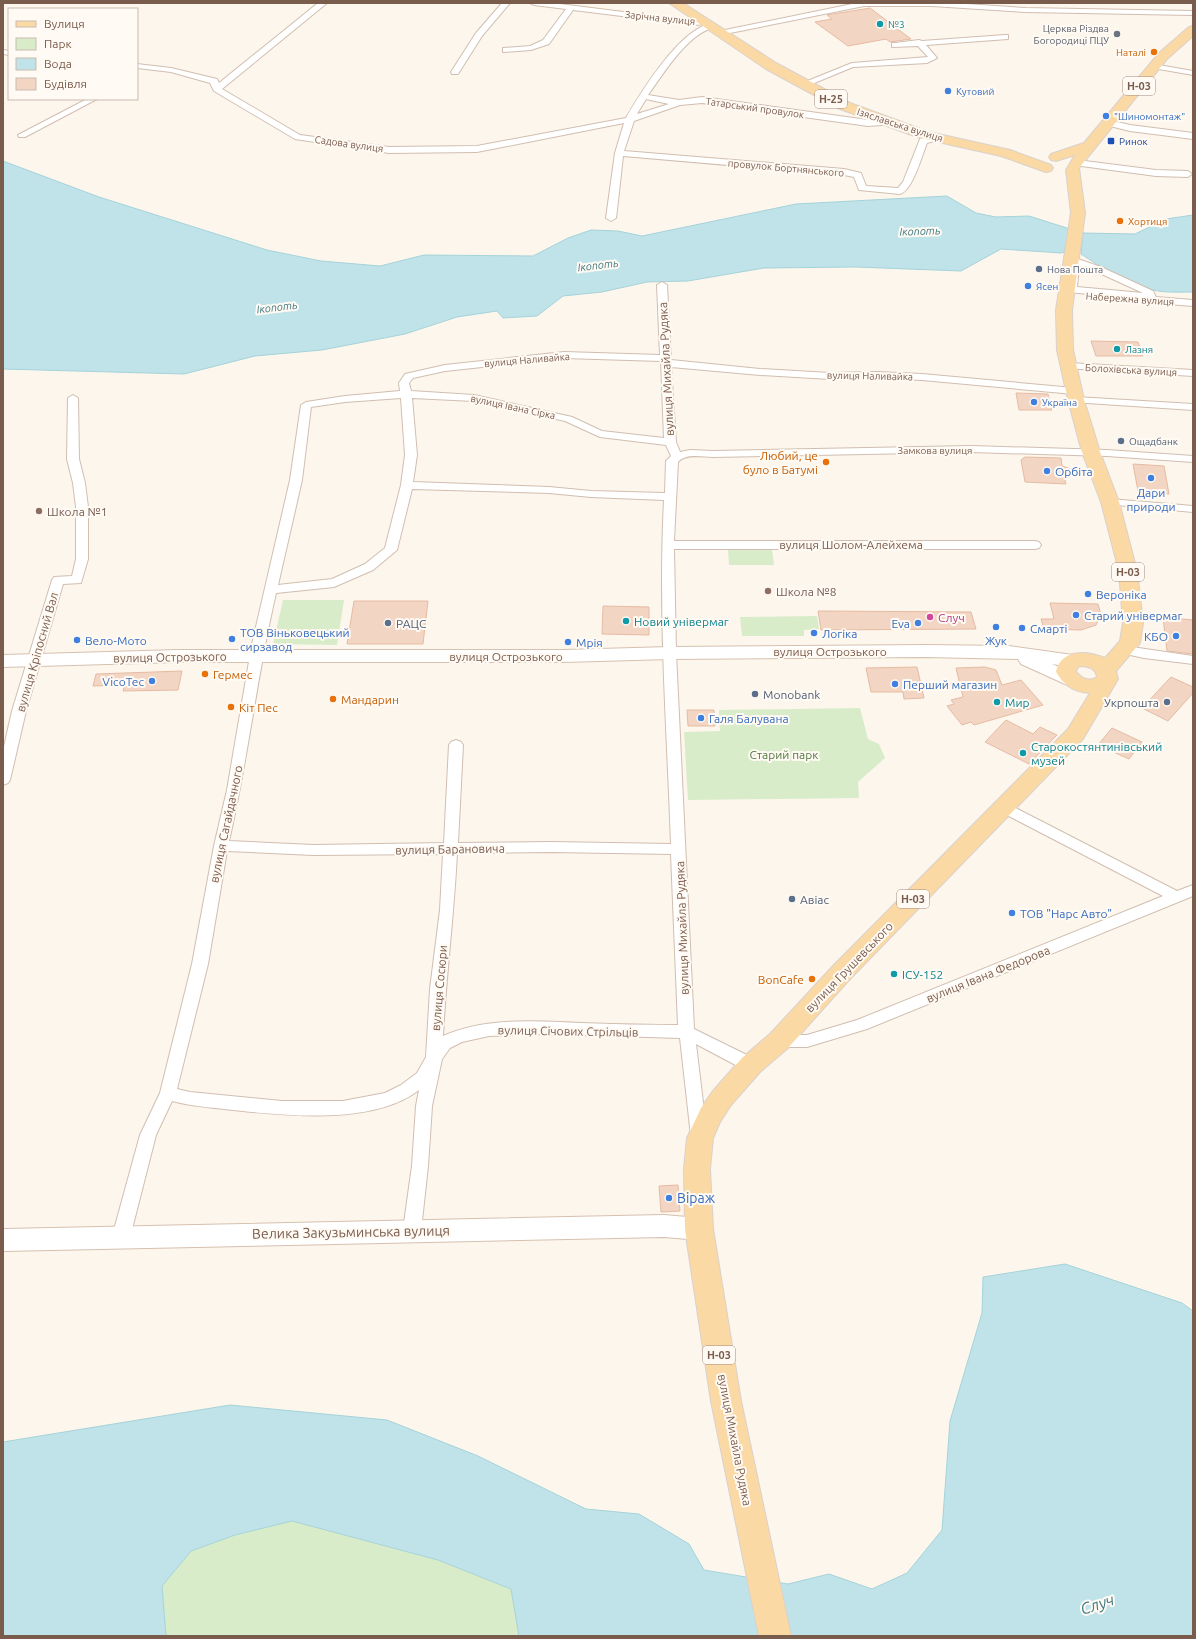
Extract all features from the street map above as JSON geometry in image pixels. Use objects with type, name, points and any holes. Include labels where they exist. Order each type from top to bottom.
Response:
[{"type":"main road","name":"Ізяславська вулиця","points":[[675,3],[771,66],[845,106],[935,138],[1052,164]]},
{"type":"main road","name":"Н-03","points":[[1075,166],[1089,146],[1169,50],[1193,30]]},
{"type":"main road","points":[[1052,164],[1089,146]]},
{"type":"main road","points":[[1052,164],[1071,160],[1075,166]]},
{"type":"main road","points":[[1052,164],[1077,197]]},
{"type":"main road","name":"вулиця Грушевського","points":[[700,1138],[710,1116],[722,1098],[751,1065],[779,1042],[841,973],[1076,734],[1107,674],[1130,643],[1133,623],[1130,580],[1110,502],[1091,452],[1075,396],[1065,350],[1064,310],[1078,213],[1075,166]]},
{"type":"main road","points":[[1076,734],[1078,708],[1075,667],[1125,650]]},
{"type":"main road","name":"вулиця Острозького","points":[[3,661],[256,655],[562,656],[670,653],[918,651],[1009,652],[1075,667]]},
{"type":"main road","name":"Н-03","points":[[1075,667],[1077,683],[1089,686],[1101,684],[1107,674]]},
{"type":"main road","name":"вулиця Михайла Рудяка","points":[[700,1138],[697,1169],[699,1228],[726,1401],[775,1636]]},
{"type":"main road","name":"Велика Закузьминська вулиця","points":[[3,1240],[412,1230],[664,1226],[699,1228]]},
{"type":"street","points":[[217,88],[324,3]]},
{"type":"street","points":[[455,72],[479,35],[506,3]]},
{"type":"street","name":"Зарічна вулиця","points":[[534,3],[695,23],[711,27]]},
{"type":"street","points":[[810,3],[823,12]]},
{"type":"street","points":[[1093,3],[1101,11]]},
{"type":"street","points":[[611,218],[619,153],[628,120],[642,96],[683,43],[701,28],[754,27],[864,4],[932,4],[967,5],[1025,10],[1193,13]]},
{"type":"street","points":[[506,50],[531,48],[546,42],[571,8]]},
{"type":"street","points":[[895,45],[1005,36]]},
{"type":"street","points":[[804,84],[852,65],[927,61],[933,58],[919,42]]},
{"type":"street","points":[[138,66],[148,67]]},
{"type":"street","points":[[1156,66],[1193,73]]},
{"type":"street","points":[[138,73],[148,67]]},
{"type":"street","name":"Садова вулиця","points":[[148,67],[171,70],[214,81],[217,88],[298,137],[389,150],[477,149],[628,120]]},
{"type":"street","points":[[642,96],[679,103]]},
{"type":"street","points":[[22,135],[91,100]]},
{"type":"street","name":"Татарський провулок","points":[[628,120],[679,103],[702,100],[868,123],[879,123],[884,120]]},
{"type":"street","points":[[1108,123],[1130,128],[1193,136]]},
{"type":"street","name":"провулок Бортнянського","points":[[619,153],[844,172],[858,176],[862,188],[900,191],[907,183],[924,141],[935,138]]},
{"type":"street","points":[[1075,166],[1156,173],[1188,174]]},
{"type":"street","points":[[1076,261],[1098,269],[1150,293],[1151,297],[1072,290],[1076,261]]},
{"type":"street","name":"вулиця Михайла Рудяка","points":[[662,285],[670,442],[677,456],[672,461],[669,497],[668,545],[670,653],[686,1032],[700,1138]]},
{"type":"street","name":"Набережна вулиця","points":[[1066,294],[1193,303]]},
{"type":"street","name":"вулиця Наливайка","points":[[405,394],[404,383],[410,376],[445,368],[564,355],[666,361],[760,372],[814,375],[922,377],[1075,396],[1193,407]]},
{"type":"street","name":"Болохівська вулиця","points":[[1069,366],[1193,373]]},
{"type":"street","points":[[271,590],[334,583],[369,567],[391,550],[407,485],[411,456],[408,408],[405,394]]},
{"type":"street","name":"вулиця Івана Сірка","points":[[306,405],[345,399],[405,394],[474,398],[568,419],[600,434],[670,442]]},
{"type":"street","name":"вулиця Кріпосний Вал","points":[[3,780],[19,712],[58,580],[77,580],[82,559],[82,507],[79,483],[73,460],[74,398]]},
{"type":"street","name":"вулиця Сагайдачного","points":[[121,1236],[148,1135],[168,1093],[200,964],[221,846],[234,790],[256,655],[296,480],[306,405]]},
{"type":"street","name":"Замкова вулиця","points":[[677,456],[690,453],[713,454],[971,449],[1091,452],[1193,459]]},
{"type":"street","points":[[407,485],[549,490],[591,494],[669,497]]},
{"type":"street","points":[[1110,502],[1193,509]]},
{"type":"street","name":"вулиця Шолом-Алейхема","points":[[668,545],[1035,545]]},
{"type":"street","points":[[1125,650],[1193,660]]},
{"type":"street","name":"вулиця Сосюри","points":[[412,1230],[420,1166],[424,1106],[434,1057],[438,989],[447,910],[456,745]]},
{"type":"street","points":[[1004,807],[1177,897]]},
{"type":"street","name":"вулиця Барановича","points":[[221,846],[313,850],[552,847],[679,848]]},
{"type":"street","name":"вулиця Івана Федорова","points":[[779,1042],[808,1041],[862,1025],[1193,890]]},
{"type":"street","name":"вулиця Січових Стрільців","points":[[168,1093],[190,1099],[282,1108],[343,1108],[388,1099],[407,1090],[423,1078],[434,1057],[444,1043],[459,1036],[489,1030],[547,1028],[686,1032]]},
{"type":"street","points":[[686,1032],[751,1065]]},
{"type":"green space","points":[[728,549],[772,549],[774,565],[729,565]]},
{"type":"green space","points":[[283,600],[344,600],[337,645],[273,644]]},
{"type":"green space","points":[[817,616],[819,629],[804,630],[804,636],[742,636],[740,617]]},
{"type":"green space","name":"Старий парк","points":[[860,708],[868,739],[879,744],[885,758],[858,782],[859,798],[688,800],[684,732],[720,731],[719,710]]},
{"type":"green space","points":[[292,1521],[438,1560],[511,1589],[519,1636],[166,1636],[162,1586],[191,1551],[235,1535]]},
{"type":"water","name":"Ікопоть","points":[[3,161],[99,197],[267,250],[321,261],[380,266],[424,255],[533,256],[568,238],[591,230],[618,231],[642,236],[796,204],[947,196],[976,213],[996,217],[1029,216],[1070,229],[1064,252],[1001,249],[961,271],[856,267],[764,268],[688,281],[647,282],[602,292],[563,296],[537,316],[503,318],[497,311],[457,317],[405,334],[322,350],[255,356],[184,374],[3,369]]},
{"type":"water","points":[[1193,215],[1193,292],[1162,292],[1144,288],[1116,275],[1081,254],[1083,233],[1135,234],[1166,219]]},
{"type":"water","points":[[1065,1264],[1182,1303],[1193,1311],[1193,1636],[519,1636],[511,1589],[438,1560],[292,1521],[235,1535],[191,1551],[162,1586],[166,1636],[3,1636],[3,1442],[230,1405],[387,1420],[478,1456],[586,1509],[639,1514],[689,1544],[704,1570],[788,1584],[829,1574],[872,1589],[907,1573],[942,1530],[950,1421],[982,1313],[983,1277]]},
{"type":"building","name":"№3","points":[[870,8],[911,39],[890,42],[886,39],[848,46],[815,22],[832,19],[827,15]]},
{"type":"building","name":"Лазня","points":[[1091,341],[1138,342],[1143,356],[1096,356]]},
{"type":"building","name":"Україна","points":[[1016,393],[1048,394],[1052,410],[1019,410]]},
{"type":"building","name":"Орбіта","points":[[1025,457],[1061,458],[1062,466],[1077,471],[1064,477],[1066,484],[1025,482],[1021,460]]},
{"type":"building","name":"Дари природи","points":[[1133,464],[1164,466],[1169,494],[1138,491]]},
{"type":"building","name":"РАЦС","points":[[354,601],[428,601],[423,644],[347,644]]},
{"type":"building","name":"Старий універмаг","points":[[1050,603],[1098,604],[1101,615],[1096,625],[1081,630],[1044,629],[1041,619],[1054,619]]},
{"type":"building","name":"Новий універмаг","points":[[603,606],[649,607],[649,635],[602,634]]},
{"type":"building","points":[[818,611],[971,612],[976,629],[821,630]]},
{"type":"building","name":"КБО","points":[[1163,617],[1193,620],[1193,654],[1167,651]]},
{"type":"building","name":"Перший магазин","points":[[917,667],[924,698],[904,699],[903,692],[871,692],[866,668]]},
{"type":"building","name":"Мир","points":[[985,667],[996,670],[1002,685],[1021,680],[1043,705],[974,725],[971,722],[962,725],[947,706],[954,704],[951,700],[963,697],[956,668]]},
{"type":"building","name":"VicoTec","points":[[182,671],[178,690],[123,691],[125,685],[93,686],[96,674]]},
{"type":"building","name":"Укрпошта","points":[[1171,677],[1193,687],[1193,693],[1168,721],[1142,708]]},
{"type":"building","name":"Галя Балувана","points":[[687,710],[714,710],[715,726],[688,726]]},
{"type":"building","name":"Старокостянтинівський музей","points":[[1006,720],[1033,734],[1040,727],[1057,735],[1029,764],[985,742]]},
{"type":"building","points":[[1112,728],[1142,742],[1129,759],[1098,745]]},
{"type":"building","name":"Віраж","points":[[678,1185],[680,1211],[661,1212],[659,1186]]},
{"type":"place","name":"№3","points":[[880,24]]},
{"type":"place","name":"Церква Різдва Богородиці ПЦУ","points":[[1117,34]]},
{"type":"place","name":"Наталі","points":[[1154,52]]},
{"type":"place","name":"Кутовий","points":[[948,91]]},
{"type":"place","name":"\"Шиномонтаж\"","points":[[1106,116]]},
{"type":"place","name":"Ринок","points":[[1111,141]]},
{"type":"place","name":"Хортиця","points":[[1120,221]]},
{"type":"place","name":"Нова Пошта","points":[[1039,269]]},
{"type":"place","name":"Ясен","points":[[1028,286]]},
{"type":"place","name":"Лазня","points":[[1117,349]]},
{"type":"place","name":"Україна","points":[[1034,402]]},
{"type":"place","name":"Ощадбанк","points":[[1121,441]]},
{"type":"place","name":"Любий, це було в Батумі","points":[[826,462]]},
{"type":"place","name":"Орбіта","points":[[1047,471]]},
{"type":"place","name":"Дари природи","points":[[1151,478]]},
{"type":"place","name":"Школа №1","points":[[39,511]]},
{"type":"place","name":"Школа №8","points":[[768,591]]},
{"type":"place","name":"Вероніка","points":[[1088,594]]},
{"type":"place","name":"Старий універмаг","points":[[1076,615]]},
{"type":"place","name":"Случ","points":[[930,617]]},
{"type":"place","name":"Новий універмаг","points":[[626,621]]},
{"type":"place","name":"РАЦС","points":[[388,623]]},
{"type":"place","name":"Eva","points":[[918,623]]},
{"type":"place","name":"Жук","points":[[996,627]]},
{"type":"place","name":"Смарті","points":[[1022,628]]},
{"type":"place","name":"Логіка","points":[[814,633]]},
{"type":"place","name":"КБО","points":[[1176,636]]},
{"type":"place","name":"ТОВ Віньковецький сирзавод","points":[[232,639]]},
{"type":"place","name":"Вело-Мото","points":[[77,640]]},
{"type":"place","name":"Мрія","points":[[568,642]]},
{"type":"place","name":"Гермес","points":[[205,674]]},
{"type":"place","name":"VicoTec","points":[[152,681]]},
{"type":"place","name":"Перший магазин","points":[[895,684]]},
{"type":"place","name":"Monobank","points":[[755,694]]},
{"type":"place","name":"Мандарин","points":[[333,699]]},
{"type":"place","name":"Мир","points":[[997,702]]},
{"type":"place","name":"Укрпошта","points":[[1167,702]]},
{"type":"place","name":"Кіт Пес","points":[[231,707]]},
{"type":"place","name":"Галя Балувана","points":[[701,718]]},
{"type":"place","name":"Старокостянтинівський музей","points":[[1023,753]]},
{"type":"place","name":"Авіас","points":[[792,899]]},
{"type":"place","name":"ТОВ \"Нарс Авто\"","points":[[1012,913]]},
{"type":"place","name":"ІСУ-152","points":[[894,974]]},
{"type":"place","name":"BonCafe","points":[[812,979]]},
{"type":"place","name":"Віраж","points":[[669,1198]]}]
